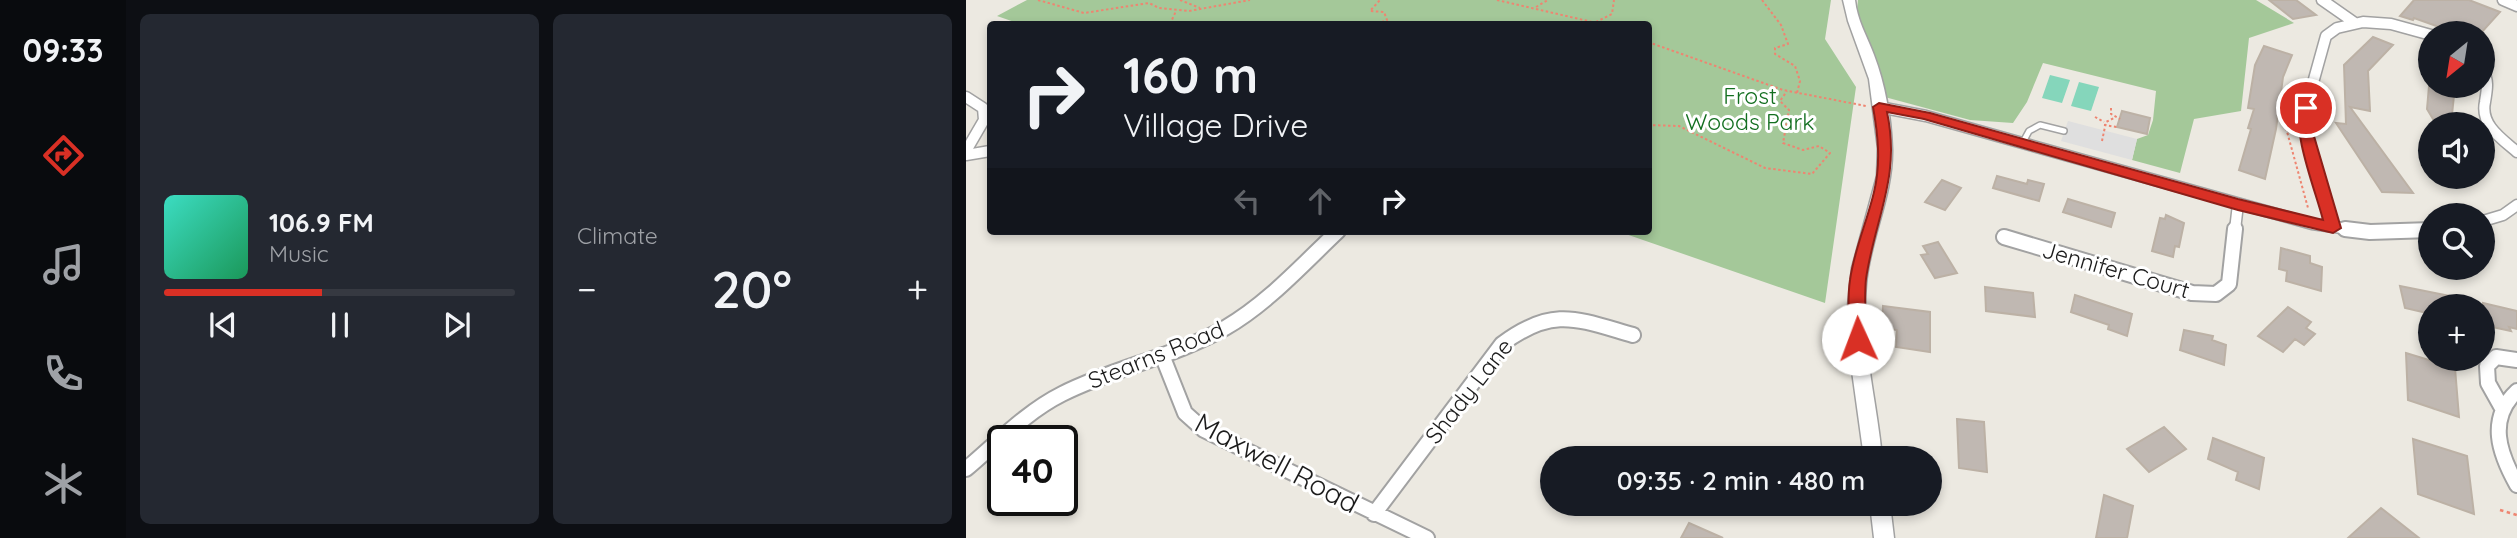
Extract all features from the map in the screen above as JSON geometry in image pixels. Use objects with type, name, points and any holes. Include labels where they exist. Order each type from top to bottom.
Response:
[{"type":"street","points":[[1849,0],[1854,22],[1869,58],[1884,131],[1885,161],[1881,192],[1864,248],[1858,282],[1856,319],[1872,446]]},
{"type":"street","points":[[2322,0],[2355,23]]},
{"type":"street","points":[[2503,0],[2517,6]]},
{"type":"street","points":[[2333,228],[2305,126],[2306,108],[2326,36],[2336,28],[2355,23],[2389,24],[2418,32]]},
{"type":"street","points":[[966,97],[983,108],[984,120],[966,153]]},
{"type":"street","points":[[2486,98],[2483,112],[2486,119],[2517,152]]},
{"type":"street","points":[[1879,107],[1926,116],[2333,228],[2382,232],[2418,231]]},
{"type":"street","points":[[966,153],[987,152]]},
{"type":"street","name":"Jennifer Court","points":[[2004,237],[2192,293],[2216,294],[2229,284],[2238,204]]},
{"type":"street","points":[[2495,217],[2517,205]]},
{"type":"street","name":"Stearns Road","points":[[966,469],[1035,411],[1061,394],[1199,342],[1227,328],[1256,307],[1334,235]]},
{"type":"street","name":"Shady Lane","points":[[1374,514],[1502,344],[1520,329],[1534,321],[1569,317],[1633,335]]},
{"type":"street","name":"Maxwell Road","points":[[1162,355],[1185,413],[1204,430],[1427,538]]},
{"type":"street","points":[[2502,408],[2488,383],[2487,366],[2496,357],[2517,360]]},
{"type":"street","points":[[2517,391],[2502,408],[2497,427],[2497,437],[2517,485]]},
{"type":"street","points":[[1881,516],[1884,538]]},
{"type":"lane","points":[[2023,142],[2029,131],[2040,125],[2064,131]]},
{"type":"path","points":[[1038,0],[1084,13],[1149,4],[1175,10],[1202,9],[1250,0]]},
{"type":"path","points":[[1181,0],[1202,9]]},
{"type":"path","points":[[1380,0],[1370,11],[1384,12],[1387,20],[1384,21]]},
{"type":"path","points":[[1497,0],[1591,21]]},
{"type":"path","points":[[1535,8],[1548,0]]},
{"type":"path","points":[[1597,21],[1612,14],[1615,0]]},
{"type":"path","points":[[1762,0],[1781,25],[1788,44],[1775,48],[1775,54],[1796,66],[1800,81],[1797,94]]},
{"type":"path","points":[[1171,21],[1175,10]]},
{"type":"path","points":[[1652,43],[1811,99],[1879,107]]},
{"type":"path","points":[[1652,125],[1679,126],[1765,168],[1811,174],[1830,153],[1819,146],[1803,150],[1783,143],[1788,110],[1780,101],[1787,90]]},
{"type":"path","points":[[2111,108],[2114,118]]},
{"type":"path","points":[[2095,117],[2105,124],[2117,127]]},
{"type":"path","points":[[2102,141],[2105,124],[2114,118],[2120,119]]},
{"type":"path","points":[[2286,128],[2310,215]]},
{"type":"path","points":[[2500,510],[2517,515]]},
{"type":"green space","name":"Frost Woods Park","points":[[1027,0],[1831,0],[1825,39],[1856,87],[1825,303],[1629,235],[1652,235],[1652,21],[1011,21],[997,16]]},
{"type":"green space","points":[[1858,0],[2256,0],[2294,23],[2249,38],[2241,111],[2194,119],[2180,173],[2132,160],[2137,139],[2148,135],[2153,120],[2156,91],[2043,63],[2027,102],[2013,123],[1970,120],[1881,96],[1857,11]]},
{"type":"green space","points":[[2050,75],[2070,80],[2062,103],[2042,98]]},
{"type":"green space","points":[[2079,82],[2099,87],[2091,111],[2071,106]]},
{"type":"shaded area","points":[[2068,121],[2137,139],[2132,160],[2061,141]]},
{"type":"building","points":[[2269,0],[2296,0],[2316,15],[2293,19]]},
{"type":"building","points":[[2414,0],[2469,0],[2500,12],[2492,21],[2422,21],[2400,16]]},
{"type":"building","points":[[2373,37],[2393,45],[2368,71],[2370,111],[2350,107],[2413,193],[2382,192],[2336,123],[2346,124],[2344,65]]},
{"type":"building","points":[[2264,46],[2292,55],[2283,77],[2276,129],[2265,179],[2239,170],[2251,129],[2248,128],[2254,109],[2248,108],[2255,65]]},
{"type":"building","points":[[2428,98],[2454,98],[2452,112],[2429,112]]},
{"type":"building","points":[[2122,111],[2150,118],[2147,134],[2117,127]]},
{"type":"building","points":[[1997,176],[2027,184],[2028,180],[2044,184],[2039,201],[1993,188]]},
{"type":"building","points":[[1942,180],[1961,188],[1945,210],[1925,202]]},
{"type":"building","points":[[2068,199],[2115,213],[2111,227],[2063,212]]},
{"type":"building","points":[[2166,215],[2184,223],[2179,247],[2175,246],[2173,257],[2152,251],[2160,218],[2165,219]]},
{"type":"building","points":[[1938,242],[1957,273],[1935,278],[1921,255],[1928,254],[1923,246]]},
{"type":"building","points":[[2281,248],[2310,256],[2310,263],[2322,267],[2321,291],[2286,281],[2287,271],[2279,269]]},
{"type":"building","points":[[2400,286],[2440,294],[2418,294],[2418,311],[2405,308]]},
{"type":"building","points":[[1985,287],[2033,293],[2035,317],[1986,311]]},
{"type":"building","points":[[2075,295],[2132,314],[2127,336],[2108,329],[2109,325],[2071,312]]},
{"type":"building","points":[[1883,306],[1930,312],[1930,352],[1896,347],[1897,330],[1882,328]]},
{"type":"building","points":[[2495,306],[2517,311],[2517,329],[2509,327],[2511,331],[2495,328]]},
{"type":"building","points":[[2288,307],[2311,322],[2306,328],[2315,334],[2304,345],[2295,339],[2283,352],[2258,336]]},
{"type":"building","points":[[2184,330],[2213,336],[2212,340],[2226,345],[2224,365],[2180,350]]},
{"type":"building","points":[[2406,353],[2418,357],[2418,371],[2455,371],[2459,417],[2408,400]]},
{"type":"building","points":[[1957,419],[1984,422],[1987,472],[1959,468]]},
{"type":"building","points":[[2164,427],[2186,449],[2149,472],[2127,449]]},
{"type":"building","points":[[2213,438],[2264,458],[2259,489],[2236,480],[2238,472],[2208,459]]},
{"type":"building","points":[[2413,439],[2467,456],[2474,514],[2418,494]]},
{"type":"building","points":[[2104,495],[2133,506],[2127,538],[2096,538]]},
{"type":"building","points":[[2381,508],[2419,538],[2348,538]]},
{"type":"building","points":[[1689,523],[1723,538],[1681,538]]},
{"type":"route","points":[[1858,339],[1858,282],[1864,248],[1881,192],[1885,161],[1884,131],[1879,107],[1926,116],[2285,217],[2333,228],[2305,126],[2306,108]]}]
